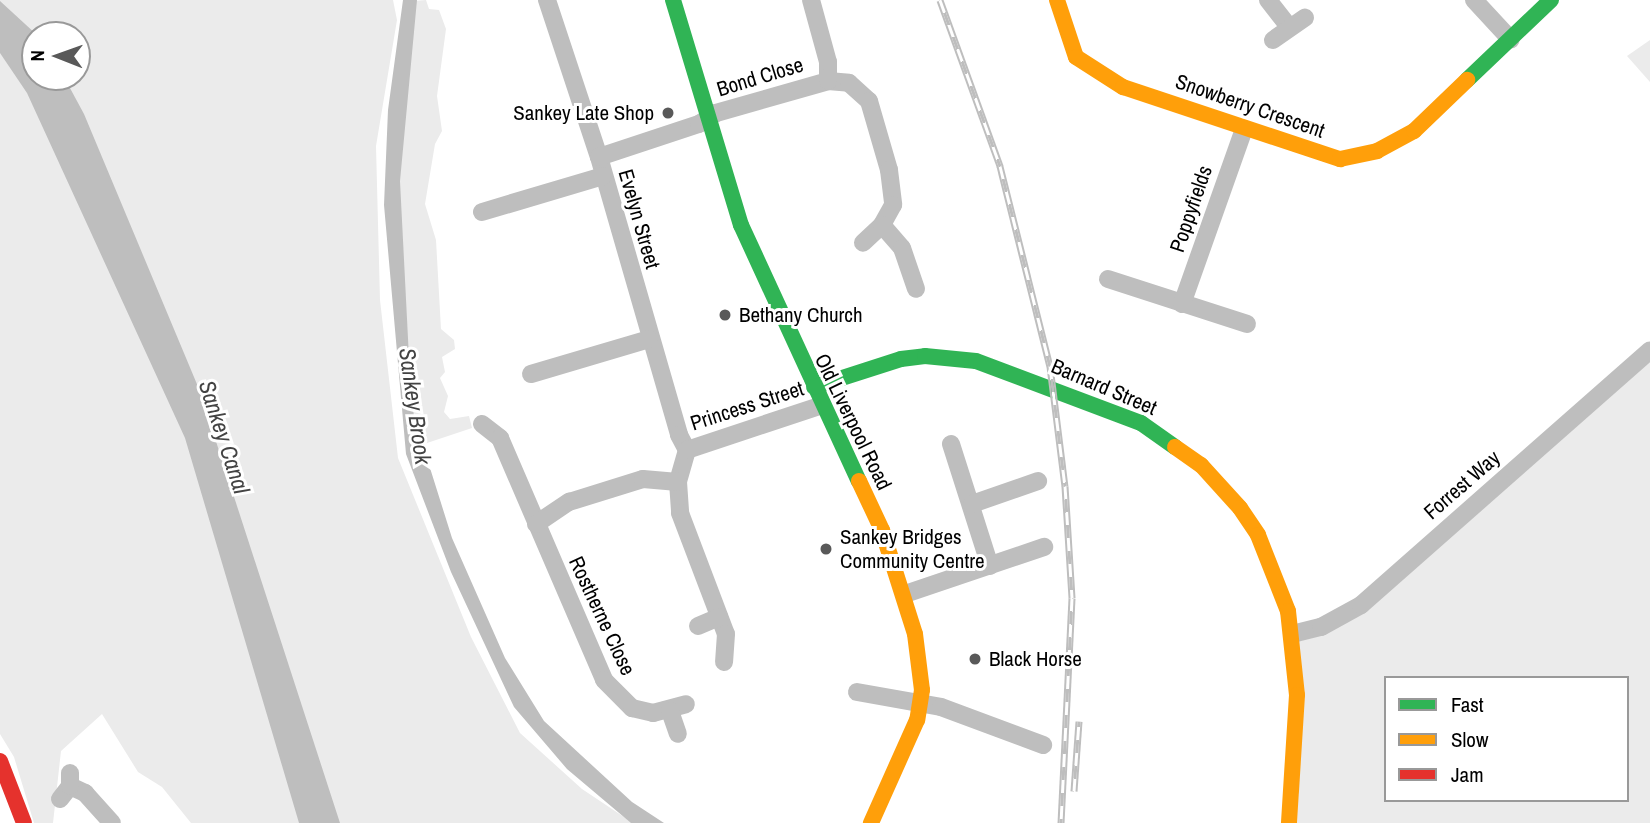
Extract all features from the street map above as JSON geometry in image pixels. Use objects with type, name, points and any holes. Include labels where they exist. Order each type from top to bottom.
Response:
[{"type":"street","name":"Evelyn Street","points":[[547,0],[599,158],[649,339],[687,450]]},
{"type":"street","name":"Old Liverpool Road","points":[[673,0],[741,225],[881,530],[905,594],[915,634],[920,705],[902,758],[871,823]]},
{"type":"street","name":"Bond Close","points":[[599,158],[707,119],[828,81],[828,62],[811,0]]},
{"type":"street","name":"Snowberry Crescent","points":[[1056,0],[1076,57],[1123,87],[1334,159],[1377,151],[1414,131],[1551,0]]},
{"type":"street","points":[[1268,0],[1297,23],[1273,40]]},
{"type":"street","points":[[1474,0],[1511,40]]},
{"type":"street","points":[[828,81],[849,83],[869,101],[889,170],[893,205],[882,225],[863,243]]},
{"type":"street","name":"Poppyfields","points":[[1182,304],[1244,129]]},
{"type":"street","points":[[482,212],[603,176]]},
{"type":"street","points":[[882,225],[902,248],[916,289]]},
{"type":"street","points":[[1108,279],[1247,324]]},
{"type":"street","points":[[531,374],[649,339]]},
{"type":"street","name":"Forrest Way","points":[[1292,634],[1321,627],[1361,605],[1650,350]]},
{"type":"street","name":"Barnard Street","points":[[814,387],[874,365],[925,356],[976,361],[1094,404],[1159,433],[1219,482],[1246,517],[1273,566],[1292,634],[1297,695],[1289,823]]},
{"type":"street","name":"Princess Street","points":[[687,450],[822,405]]},
{"type":"street","name":"Rostherne Close","points":[[482,424],[500,438],[604,680],[632,708],[678,708],[678,734]]},
{"type":"street","points":[[951,444],[990,566]]},
{"type":"street","points":[[687,450],[678,482],[685,530],[726,634],[724,662]]},
{"type":"street","points":[[536,523],[569,502],[643,479],[678,482]]},
{"type":"street","points":[[972,504],[1038,481]]},
{"type":"street","points":[[905,594],[1044,547]]},
{"type":"street","points":[[698,626],[719,617]]},
{"type":"street","points":[[857,692],[941,707],[1044,745]]},
{"type":"street","points":[[0,761],[15,791],[24,823]]},
{"type":"street","points":[[67,786],[85,793],[112,823]]},
{"type":"shaded area","points":[[0,0],[393,0],[397,20],[376,146],[380,300],[398,458],[471,637],[520,733],[582,789],[633,823],[191,823],[162,787],[138,772],[102,714],[61,751],[53,823],[34,823],[14,757],[0,734]]},
{"type":"shaded area","name":"Sankey Brook","points":[[403,0],[417,0],[400,181],[414,417],[452,538],[505,658],[544,721],[632,802],[664,823],[631,823],[567,769],[514,707],[451,572],[406,454],[384,205],[388,110]]},
{"type":"shaded area","points":[[426,0],[429,9],[439,10],[446,29],[437,96],[442,131],[435,144],[425,204],[436,240],[441,329],[454,340],[455,349],[442,357],[445,372],[440,378],[448,396],[444,412],[450,419],[469,416],[472,428],[421,445],[403,362],[410,356],[402,338],[396,214],[414,1]]},
{"type":"shaded area","points":[[0,1],[22,21],[21,84],[0,53]]},
{"type":"shaded area","points":[[1650,40],[1650,82],[1627,56]]},
{"type":"shaded area","points":[[26,91],[72,91],[84,114],[199,389],[340,823],[299,823],[185,438]]},
{"type":"shaded area","points":[[1650,350],[1650,823],[1289,823],[1292,634],[1335,621]]},
{"type":"railway","points":[[940,0],[1000,166],[1050,366],[1065,486],[1072,598],[1061,823]]},
{"type":"railway","points":[[1074,791],[1079,721]]},
{"type":"traffic: fast","points":[[673,0],[741,225],[859,481]]},
{"type":"traffic: fast","points":[[1467,80],[1551,0]]},
{"type":"traffic: fast","points":[[814,387],[901,359],[925,356],[976,361],[1141,423],[1175,447]]},
{"type":"traffic: slow","points":[[1057,0],[1076,57],[1123,87],[1340,159],[1377,151],[1414,131],[1467,80]]},
{"type":"traffic: slow","points":[[1175,447],[1201,465],[1240,508],[1258,535],[1288,611],[1297,695],[1289,823]]},
{"type":"traffic: slow","points":[[859,481],[882,530],[915,634],[922,690],[917,720],[871,823]]},
{"type":"traffic: jam","points":[[0,761],[24,823]]},
{"type":"place","name":"Sankey Late Shop","points":[[668,113]]},
{"type":"place","name":"Bethany Church","points":[[725,315]]},
{"type":"place","name":"Sankey Bridges Community Centre","points":[[826,549]]},
{"type":"place","name":"Black Horse","points":[[975,659]]},
{"type":"water label","name":"Sankey Canal","points":[[224,437]]}]
